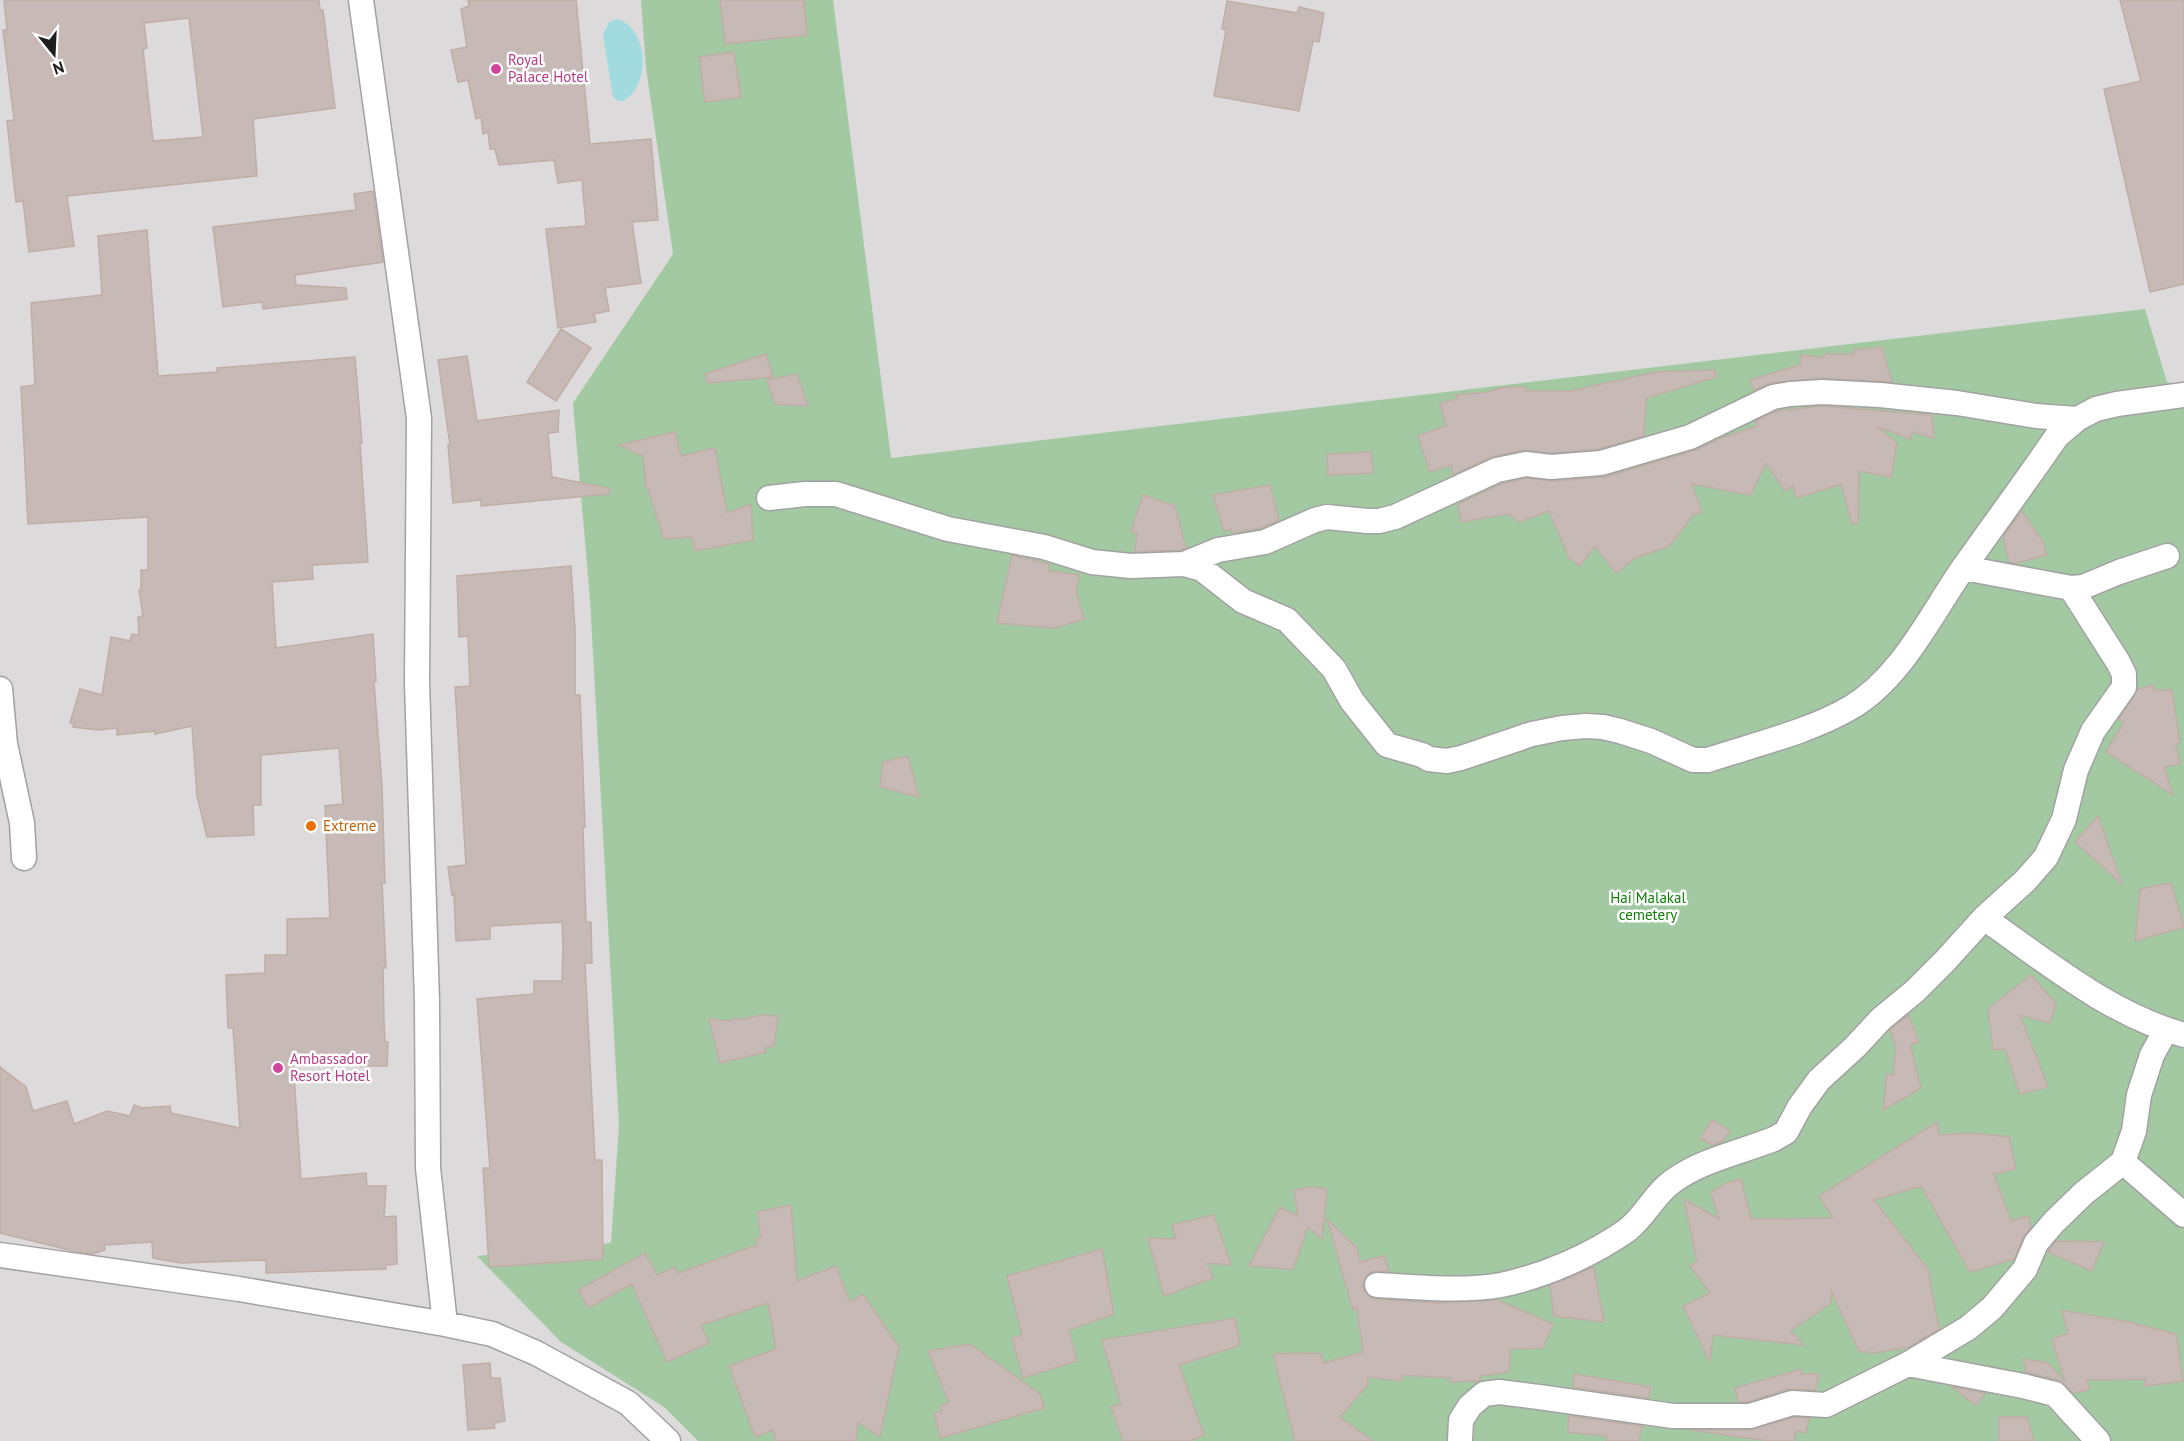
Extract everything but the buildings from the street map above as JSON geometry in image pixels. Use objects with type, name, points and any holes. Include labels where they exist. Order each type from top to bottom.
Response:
[{"type":"street","points":[[361,0],[419,418],[417,683],[427,1001],[428,1168],[446,1324]]},
{"type":"street","points":[[1184,564],[1218,550],[1265,542],[1315,519],[1327,517],[1379,521],[1395,517],[1497,470],[1526,464],[1551,466],[1601,463],[1690,437],[1773,397],[1790,394],[1822,392],[1880,395],[1957,403],[2036,416],[2077,419]]},
{"type":"street","points":[[769,498],[805,494],[836,494],[948,529],[1044,547],[1092,562],[1131,566],[1184,564],[1202,569],[1243,601],[1287,620],[1334,669],[1352,701],[1387,745],[1422,754],[1429,759],[1447,761],[1481,752],[1503,743],[1562,728],[1603,726],[1651,741],[1693,760],[1708,760],[1815,724],[1851,708],[1880,685],[1915,644],[1964,568],[2057,436],[2077,419],[2096,409],[2117,404],[2184,395]]},
{"type":"street","points":[[1964,568],[2071,588],[2083,587],[2168,556]]},
{"type":"street","points":[[1377,1285],[1474,1287],[1500,1285],[1554,1268],[1605,1244],[1641,1218],[1654,1198],[1671,1182],[1692,1169],[1774,1139],[1786,1132],[1800,1106],[1819,1080],[1856,1047],[1881,1019],[1938,968],[1984,918],[2025,881],[2046,857],[2064,819],[2076,770],[2093,731],[2124,687],[2124,674],[2118,662],[2071,588]]},
{"type":"street","points":[[0,689],[5,744],[22,823],[24,858]]},
{"type":"street","points":[[1460,1441],[1461,1420],[1470,1406],[1484,1394],[1499,1392],[1673,1416],[1750,1416],[1792,1403],[1826,1405],[1908,1364],[1968,1328],[1992,1308],[2025,1269],[2036,1243],[2054,1222],[2084,1192],[2123,1162],[2134,1131],[2139,1095],[2152,1055],[2175,1033],[2136,1017],[2075,982],[1984,918]]},
{"type":"street","points":[[2123,1162],[2184,1215]]},
{"type":"street","points":[[0,1255],[239,1289],[492,1334],[536,1353],[628,1403],[668,1441]]},
{"type":"street","points":[[1908,1364],[2055,1394],[2098,1441]]},
{"type":"shaded area","points":[[0,0],[2184,0],[2184,1441],[0,1441]]},
{"type":"green space","name":"Hai Malakal cemetery","points":[[641,0],[833,0],[891,458],[2145,309],[2167,382],[2184,386],[2184,1441],[698,1441],[664,1407],[561,1342],[477,1256],[611,1243],[619,1125],[590,599],[573,403],[673,254],[646,68]]},
{"type":"water","points":[[617,19],[627,24],[635,33],[642,57],[639,83],[623,101],[618,101],[613,97],[603,35],[609,22]]},
{"type":"place","name":"Royal Palace Hotel","points":[[496,69]]},
{"type":"place","name":"Extreme","points":[[311,826]]},
{"type":"place","name":"Ambassador Resort Hotel","points":[[278,1068]]}]
